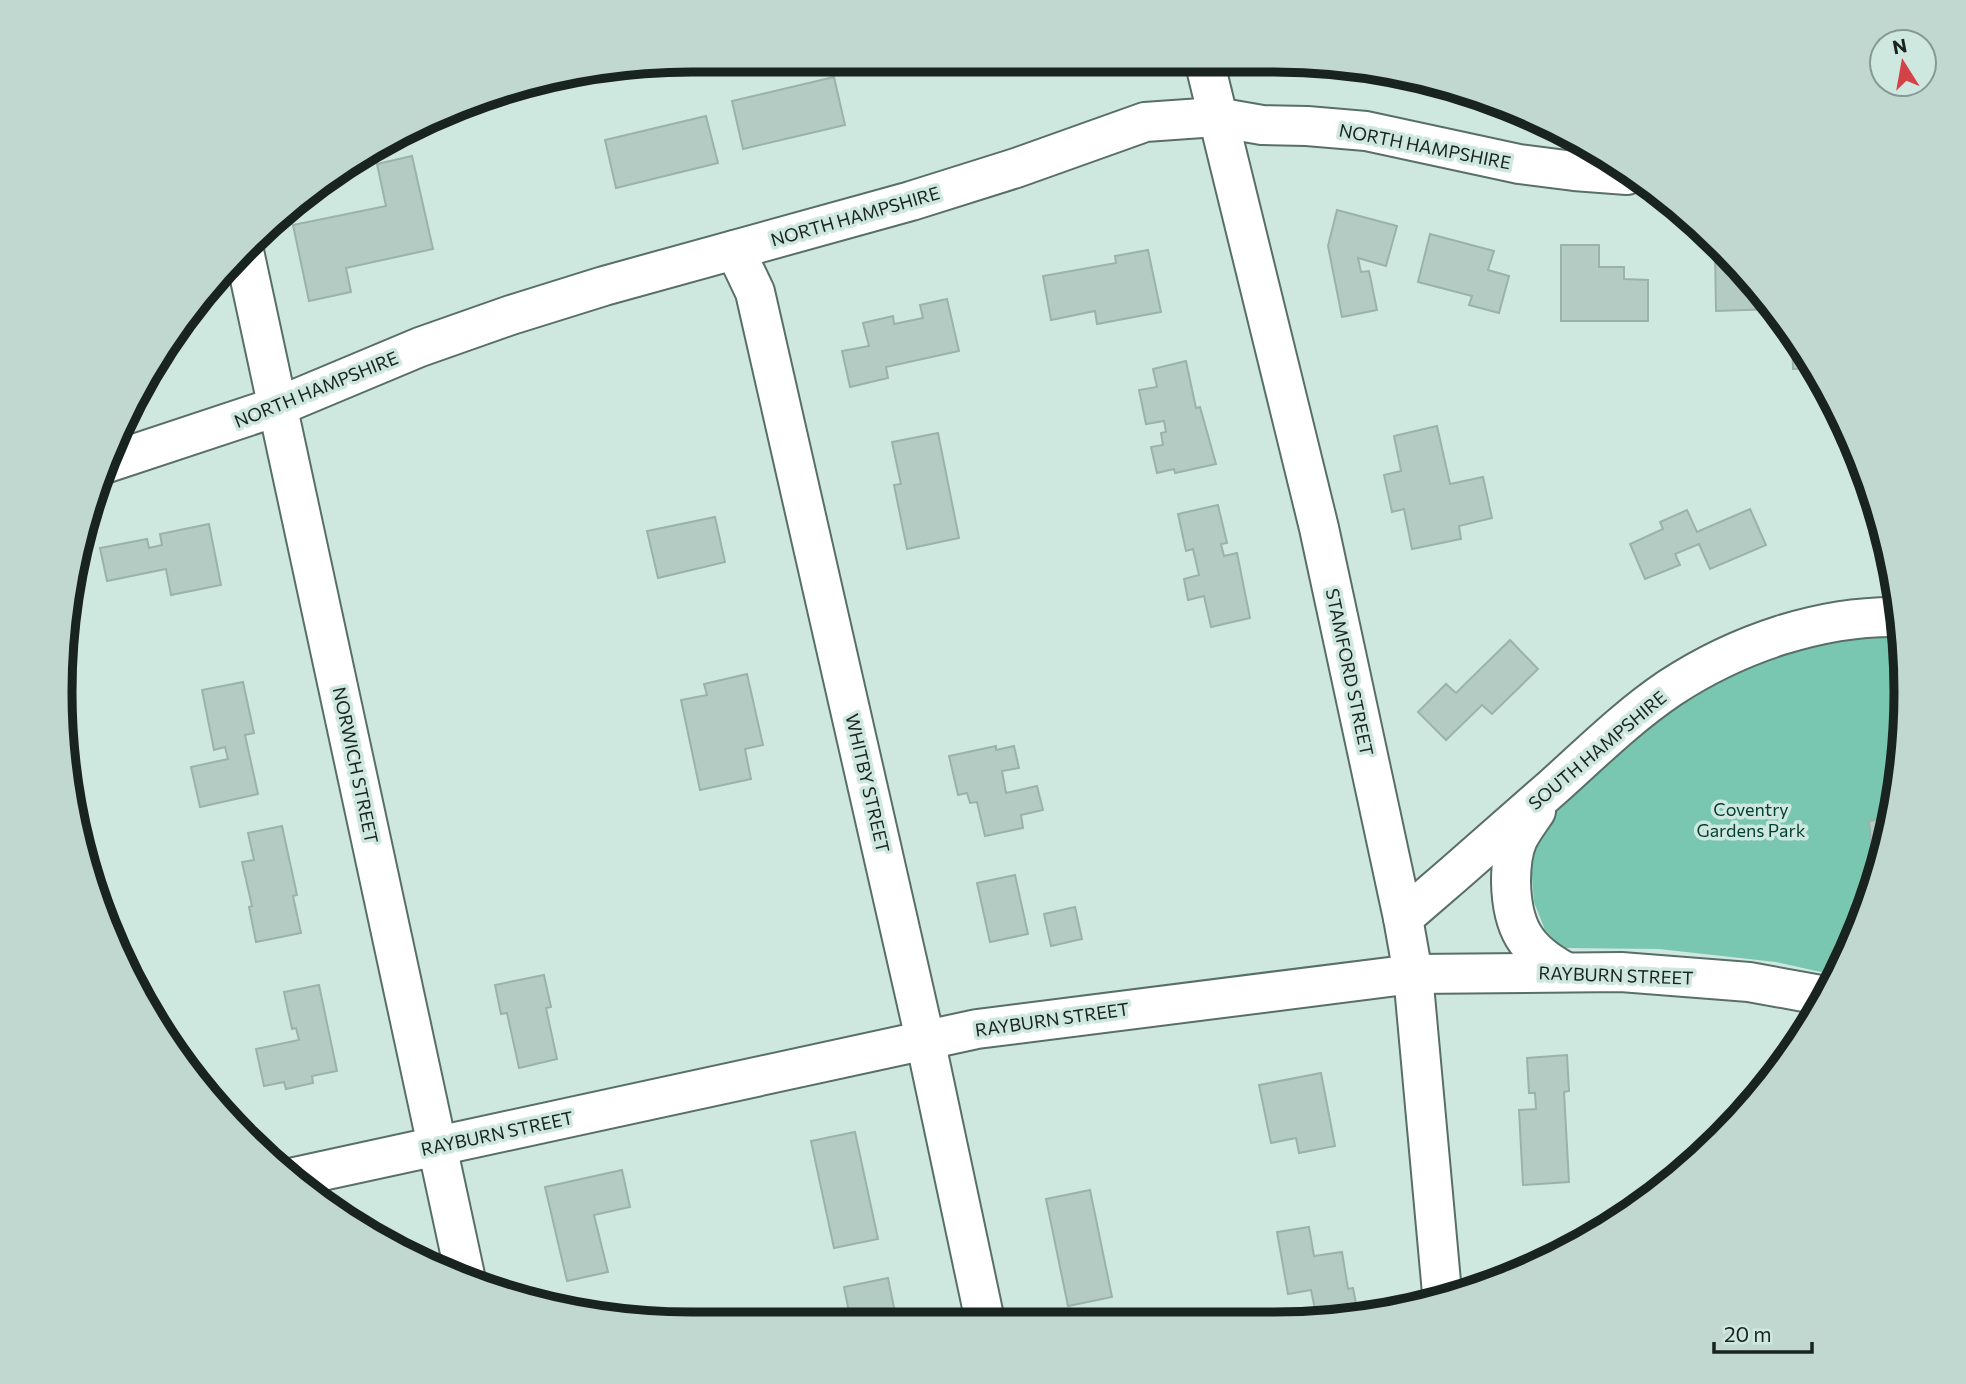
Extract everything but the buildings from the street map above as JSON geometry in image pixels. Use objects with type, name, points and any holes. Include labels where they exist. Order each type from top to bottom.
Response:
[{"type":"street","name":"STAMFORD STREET","points":[[1207,72],[1304,466],[1403,918],[1413,974],[1442,1289]]},
{"type":"street","name":"NORTH HAMPSHIRE","points":[[117,460],[279,407],[420,347],[511,315],[911,201],[1016,168],[1145,122],[1216,117],[1262,125],[1366,131],[1519,164],[1574,172],[1616,174]]},
{"type":"street","name":"WHITBY STREET","points":[[735,250],[755,292],[925,1039],[983,1312]]},
{"type":"street","name":"NORWICH STREET","points":[[246,261],[464,1268]]},
{"type":"street","name":"SOUTH HAMPSHIRE","points":[[1403,918],[1629,719],[1671,688],[1728,656],[1790,632],[1839,621],[1890,618]]},
{"type":"street","points":[[1551,789],[1517,840],[1511,867],[1512,904],[1517,925],[1528,945],[1545,961],[1564,971]]},
{"type":"street","name":"RAYBURN STREET","points":[[303,1175],[925,1039],[991,1027],[1413,974],[1564,971],[1685,975],[1749,982],[1815,994]]},
{"type":"green space","name":"Coventry Gardens Park","points":[[1891,629],[1893,651],[1893,733],[1882,813],[1861,891],[1826,973],[1776,962],[1659,949],[1562,948],[1545,930],[1534,902],[1531,865],[1537,830],[1562,800],[1644,725],[1713,678],[1807,639]]}]
